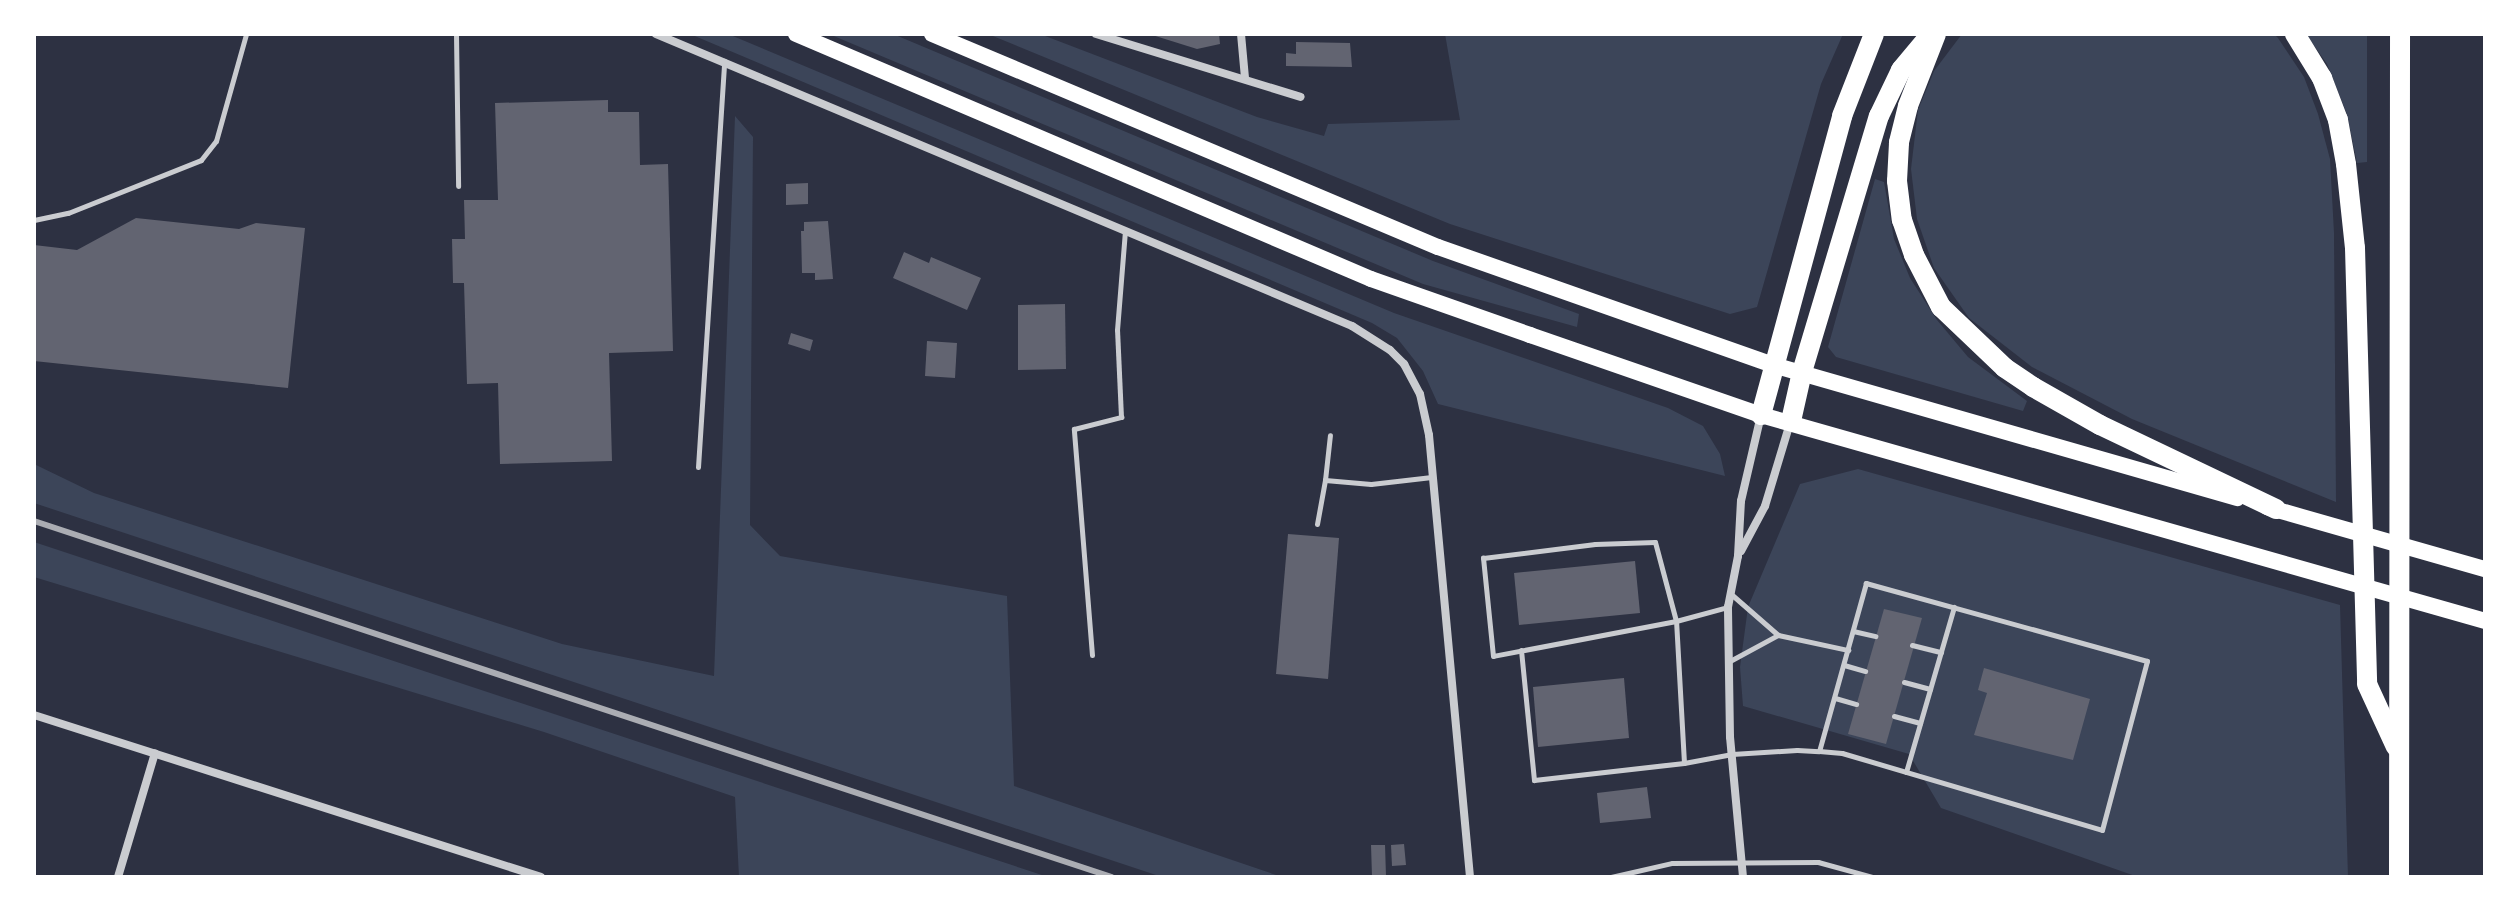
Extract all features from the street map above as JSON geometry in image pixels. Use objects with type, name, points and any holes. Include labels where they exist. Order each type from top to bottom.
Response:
[{"type":"highway","points":[[1761,415],[1842,116],[1874,34]]},
{"type":"highway","points":[[1791,421],[1802,372],[1879,116],[1901,70],[1934,34]]},
{"type":"highway","points":[[1934,34],[1908,106],[1899,143],[1897,181],[1902,220],[1914,255],[1941,307],[1996,360],[2033,387],[2100,425],[2276,509]]},
{"type":"highway","points":[[2295,34],[2322,78],[2338,120],[2346,164],[2355,248],[2367,684],[2399,753]]},
{"type":"highway","points":[[2399,877],[2400,34]]},
{"type":"main road","points":[[796,34],[1371,279],[1761,415],[1791,421],[2485,621]]},
{"type":"main road","points":[[932,34],[1438,247],[1773,365],[2485,569]]},
{"type":"street","points":[[656,34],[1352,326],[1390,350],[1404,364],[1420,394],[1433,477],[1470,877]]},
{"type":"street","points":[[1096,34],[1301,97]]},
{"type":"street","points":[[1127,34],[1128,46]]},
{"type":"street","points":[[1241,34],[1245,78]]},
{"type":"street","points":[[1743,877],[1732,754],[1727,662],[1728,607],[1738,556],[1741,501],[1761,415]]},
{"type":"street","points":[[1738,556],[1765,506],[1791,421]]},
{"type":"street","points":[[34,715],[541,877]]},
{"type":"street","points":[[118,877],[155,753]]},
{"type":"lane","points":[[34,220],[68,213],[201,160],[216,141],[246,34]]},
{"type":"lane","points":[[456,34],[458,186]]},
{"type":"lane","points":[[698,467],[724,60]]},
{"type":"lane","points":[[1092,655],[1074,429],[1121,417],[1117,330],[1125,230]]},
{"type":"lane","points":[[1317,524],[1330,435]]},
{"type":"lane","points":[[1325,480],[1371,484],[1433,477]]},
{"type":"lane","points":[[1684,763],[1676,621],[1655,542],[1595,544],[1483,558],[1493,656],[1676,621],[1728,607]]},
{"type":"lane","points":[[1521,650],[1534,780],[1684,763],[1732,754],[1842,753],[2102,830],[2147,661],[1866,583],[1819,751]]},
{"type":"lane","points":[[1731,594],[1778,635],[1848,650]]},
{"type":"lane","points":[[1906,772],[1954,607]]},
{"type":"lane","points":[[1853,631],[1875,636]]},
{"type":"lane","points":[[1727,662],[1778,635]]},
{"type":"lane","points":[[1912,645],[1941,652]]},
{"type":"lane","points":[[1844,665],[1865,671]]},
{"type":"lane","points":[[1904,682],[1930,689]]},
{"type":"lane","points":[[1835,698],[1856,704]]},
{"type":"lane","points":[[1894,716],[1920,723]]},
{"type":"lane","points":[[1611,877],[1672,863],[1818,862],[1873,877]]},
{"type":"shaded area","points":[[690,34],[728,34],[1394,313],[1668,408],[1703,426],[1720,454],[1725,476],[1438,404],[1423,371],[1397,338],[1372,323]]},
{"type":"shaded area","points":[[829,34],[893,34],[1433,261],[1579,314],[1577,327],[1423,284]]},
{"type":"shaded area","points":[[988,34],[1040,34],[1257,117],[1324,136],[1328,124],[1460,120],[1445,34],[1843,34],[1821,84],[1757,307],[1730,314],[1450,224]]},
{"type":"shaded area","points":[[1962,34],[2274,34],[2278,38],[2304,77],[2330,159],[2334,233],[2336,502],[2132,419],[2032,367],[1969,318],[1934,268],[1917,219],[1911,169],[1918,110],[1934,71]]},
{"type":"shaded area","points":[[2306,34],[2367,34],[2367,162],[2357,163],[2347,114],[2327,64]]},
{"type":"shaded area","points":[[735,116],[753,137],[750,525],[780,556],[1007,596],[1014,786],[1282,877],[1162,877],[34,503],[34,464],[94,493],[562,644],[714,676]]},
{"type":"shaded area","points":[[1875,179],[1884,182],[1894,239],[1910,278],[1937,320],[1968,357],[2027,401],[2023,411],[1836,357],[1828,347]]},
{"type":"shaded area","points":[[1858,469],[2340,605],[2348,877],[2138,877],[1941,808],[1909,754],[1743,706],[1740,667],[1748,607],[1800,484]]},
{"type":"shaded area","points":[[34,542],[1048,877],[739,877],[735,797],[544,732],[34,577]]},
{"type":"building","points":[[1149,34],[1219,34],[1220,44],[1197,49]]},
{"type":"building","points":[[1296,42],[1350,43],[1352,67],[1286,66],[1286,53],[1296,54]]},
{"type":"building","points":[[608,100],[608,112],[639,112],[640,165],[668,164],[673,351],[609,353],[612,461],[500,464],[498,383],[467,384],[464,283],[453,283],[452,239],[465,239],[464,200],[498,200],[495,103]]},
{"type":"building","points":[[808,183],[808,204],[786,205],[786,184]]},
{"type":"building","points":[[136,218],[239,229],[256,223],[305,228],[288,388],[34,361],[34,245],[77,250]]},
{"type":"building","points":[[828,221],[833,279],[815,280],[815,273],[802,273],[801,231],[804,231],[804,222]]},
{"type":"building","points":[[904,252],[929,263],[931,257],[981,278],[967,310],[893,278]]},
{"type":"building","points":[[1065,304],[1066,369],[1018,370],[1018,305]]},
{"type":"building","points":[[791,333],[813,340],[810,351],[788,344]]},
{"type":"building","points":[[927,341],[957,343],[955,378],[925,376]]},
{"type":"building","points":[[1288,534],[1339,538],[1328,679],[1276,674]]},
{"type":"building","points":[[1635,561],[1640,613],[1519,625],[1514,573]]},
{"type":"building","points":[[1884,609],[1922,618],[1886,744],[1848,734]]},
{"type":"building","points":[[1984,668],[2090,699],[2073,760],[1974,735],[1987,693],[1978,690]]},
{"type":"building","points":[[1624,678],[1629,738],[1538,747],[1533,687]]},
{"type":"building","points":[[1647,787],[1651,818],[1600,823],[1597,793]]},
{"type":"building","points":[[1404,844],[1406,865],[1392,866],[1391,845]]},
{"type":"building","points":[[1371,845],[1385,845],[1386,876],[1372,876]]},
{"type":"railway","points":[[34,521],[1112,877]]}]
